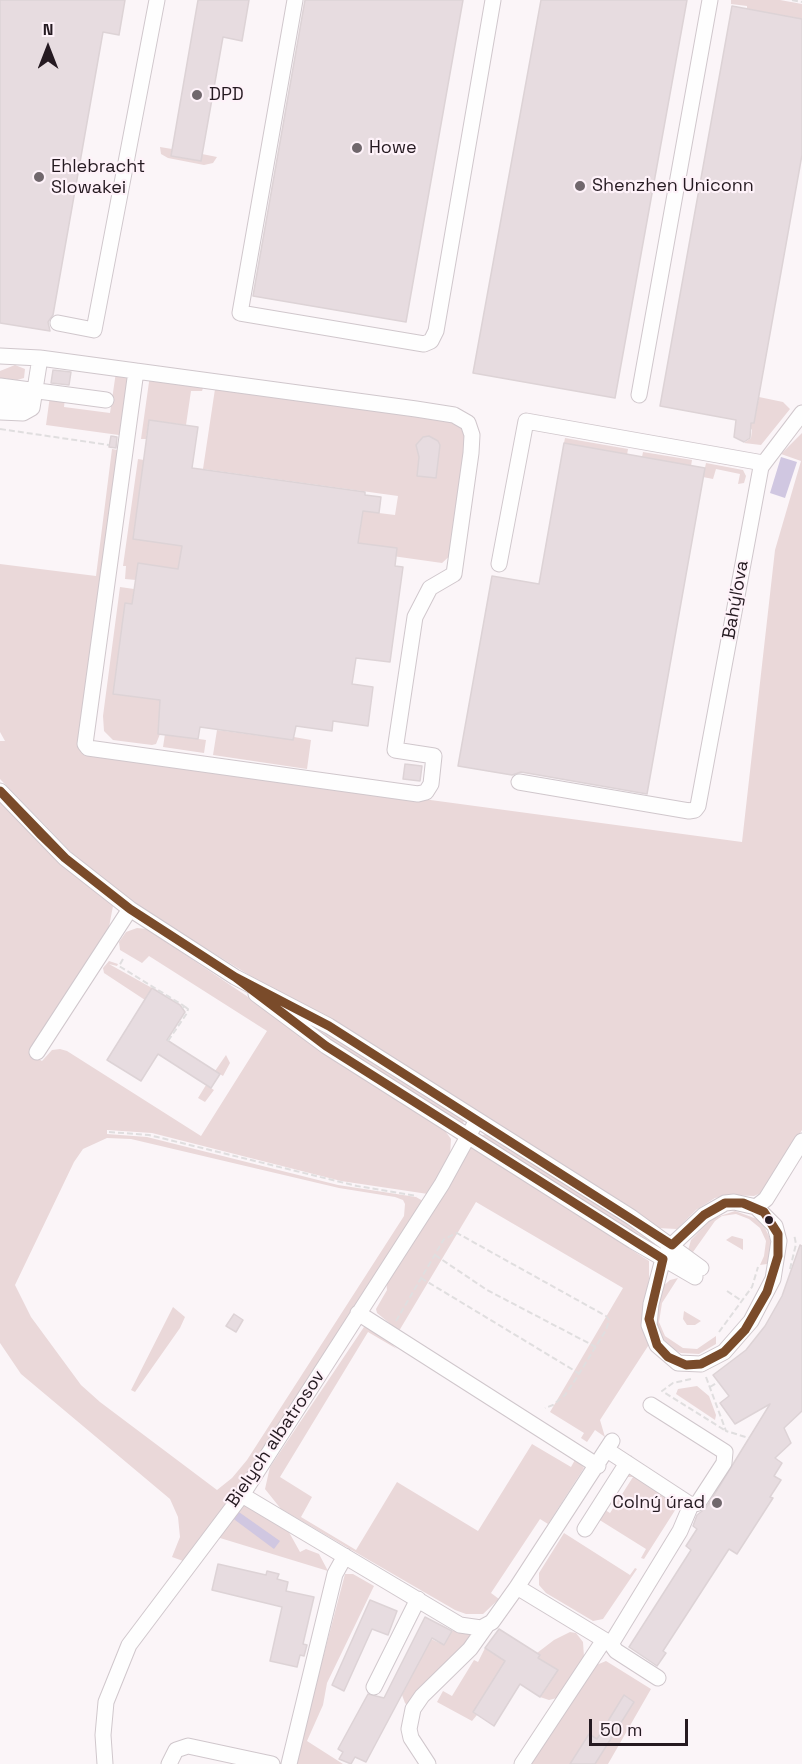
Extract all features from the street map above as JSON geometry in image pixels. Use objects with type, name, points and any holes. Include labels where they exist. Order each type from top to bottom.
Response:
[{"type":"street","points":[[58,323],[94,330],[157,0]]},
{"type":"street","points":[[294,0],[240,313],[424,344],[436,331],[493,0]]},
{"type":"street","points":[[639,395],[710,0]]},
{"type":"street","points":[[0,356],[40,358],[426,410],[454,415],[468,423],[472,435],[471,453],[454,574],[430,588],[415,617],[394,750],[434,756],[431,784],[426,792],[418,794],[88,748],[86,744],[136,371]]},
{"type":"street","points":[[0,412],[23,413],[32,408],[40,358]]},
{"type":"street","points":[[0,386],[35,394],[106,400]]},
{"type":"street","points":[[0,400],[22,403],[35,394]]},
{"type":"street","name":"Bahýľova","points":[[519,782],[689,811],[695,810],[700,801],[763,463],[802,413]]},
{"type":"street","points":[[499,564],[526,422],[763,463]]},
{"type":"street","points":[[0,791],[65,858],[130,909],[235,977],[326,1046],[663,1259],[698,1273],[672,1245],[477,1120],[329,1026],[235,977]]},
{"type":"street","points":[[37,1052],[130,909]]},
{"type":"street","name":"Bielych albatrosov","points":[[105,1764],[103,1735],[106,1702],[129,1645],[242,1495],[431,1200],[477,1120]]},
{"type":"street","points":[[756,1207],[766,1199],[802,1141]]},
{"type":"street","points":[[725,1203],[743,1203],[756,1207],[770,1219],[779,1241],[775,1271],[763,1302],[737,1339],[719,1355],[693,1365],[678,1363],[668,1357],[657,1345],[649,1325],[651,1304],[663,1259],[672,1245],[704,1215],[725,1203]]},
{"type":"street","points":[[358,1313],[598,1466]]},
{"type":"street","points":[[428,1764],[411,1738],[409,1729],[413,1709],[422,1696],[470,1649],[517,1587],[610,1446],[627,1463],[691,1505],[698,1503],[724,1463],[725,1452],[651,1405]]},
{"type":"street","points":[[585,1529],[627,1463]]},
{"type":"street","points":[[242,1495],[460,1625],[475,1628],[487,1626]]},
{"type":"street","points":[[522,1764],[607,1642],[680,1531],[691,1505]]},
{"type":"street","points":[[289,1764],[335,1574],[345,1556]]},
{"type":"street","points":[[517,1587],[607,1642],[616,1651],[658,1678]]},
{"type":"street","points":[[374,1687],[418,1599]]},
{"type":"street","points":[[169,1764],[176,1750],[188,1746],[272,1764]]},
{"type":"path","points":[[792,0],[802,2]]},
{"type":"path","points":[[0,429],[109,445]]},
{"type":"path","points":[[123,959],[119,966],[188,1011],[168,1041]]},
{"type":"path","points":[[109,1132],[148,1136],[357,1186],[431,1200]]},
{"type":"path","points":[[388,1334],[444,1239],[457,1233],[606,1316],[609,1320],[597,1347],[565,1395],[554,1406],[545,1408]]},
{"type":"path","points":[[435,1255],[487,1290],[597,1347]]},
{"type":"path","points":[[719,1332],[752,1287],[758,1268]]},
{"type":"path","points":[[421,1278],[580,1374]]},
{"type":"path","points":[[405,1306],[411,1311]]},
{"type":"path","points":[[705,1374],[726,1431]]},
{"type":"path","points":[[694,1377],[673,1383],[662,1391],[726,1431],[749,1438]]},
{"type":"path","points":[[710,1387],[718,1382]]},
{"type":"shaded area","points":[[731,0],[780,0],[802,4],[802,19],[747,9],[747,6],[731,4]]},
{"type":"shaded area","points":[[160,147],[172,149],[171,156],[201,161],[202,154],[217,157],[213,163],[204,165],[168,158],[161,154]]},
{"type":"shaded area","points":[[15,365],[25,369],[24,378],[17,380],[0,378],[0,371]]},
{"type":"shaded area","points":[[116,372],[132,373],[126,436],[46,425],[50,396],[65,398],[64,407],[110,413]]},
{"type":"shaded area","points":[[150,375],[200,382],[203,388],[202,391],[191,391],[186,425],[149,420],[146,439],[141,439]]},
{"type":"shaded area","points":[[215,389],[444,416],[466,431],[453,553],[442,563],[357,551],[363,511],[395,515],[398,496],[203,469]]},
{"type":"shaded area","points":[[759,397],[783,402],[790,409],[761,445],[744,443],[751,438],[752,430],[746,421],[754,423]]},
{"type":"shaded area","points":[[802,433],[802,1130],[763,1192],[754,1196],[730,1195],[715,1198],[696,1210],[677,1229],[657,1228],[136,905],[73,854],[0,779],[0,741],[5,741],[0,732],[0,564],[96,576],[112,449],[123,451],[82,753],[742,842],[775,550],[801,461],[781,454]]},
{"type":"shaded area","points":[[565,438],[628,449],[627,455],[564,443]]},
{"type":"shaded area","points":[[643,452],[692,460],[691,466],[642,457]]},
{"type":"shaded area","points":[[781,457],[797,462],[785,498],[770,493]]},
{"type":"shaded area","points":[[138,459],[144,460],[133,539],[182,546],[178,569],[138,564],[136,580],[125,579],[126,566],[123,566]]},
{"type":"shaded area","points":[[706,463],[743,470],[746,476],[744,483],[738,484],[740,474],[716,469],[713,479],[703,477]]},
{"type":"shaded area","points":[[120,587],[134,589],[132,604],[125,603],[113,694],[160,700],[158,733],[160,734],[156,744],[152,745],[113,740],[104,731],[103,716]]},
{"type":"shaded area","points":[[217,730],[293,740],[294,737],[311,740],[307,769],[213,755]]},
{"type":"shaded area","points":[[165,734],[206,740],[204,753],[163,747]]},
{"type":"shaded area","points":[[0,798],[113,906],[109,927],[29,1053],[42,1061],[52,1050],[67,1051],[201,1136],[267,1031],[149,956],[142,963],[120,950],[119,942],[126,932],[137,928],[147,929],[443,1128],[451,1139],[450,1156],[428,1194],[341,1181],[152,1133],[107,1130],[107,1134],[147,1137],[338,1185],[416,1197],[423,1201],[272,1441],[186,1562],[172,1557],[180,1537],[178,1517],[170,1499],[21,1374],[0,1343]],"holes":[[[107,1138],[131,1139],[339,1188],[395,1197],[403,1200],[405,1204],[404,1216],[247,1460],[232,1478],[217,1490],[100,1402],[81,1385],[31,1317],[15,1285],[74,1162],[83,1149]]]},
{"type":"shaded area","points":[[109,961],[118,964],[117,966],[109,964],[152,988],[145,1000],[104,973],[103,968]]},
{"type":"shaded area","points":[[301,1017],[464,1120],[463,1124],[299,1020]]},
{"type":"shaded area","points":[[226,1055],[230,1063],[223,1076],[215,1071]]},
{"type":"shaded area","points":[[206,1085],[214,1090],[205,1102],[198,1098]]},
{"type":"shaded area","points":[[486,1134],[649,1237],[647,1240],[480,1136]]},
{"type":"shaded area","points":[[471,1146],[649,1261],[649,1279],[642,1314],[643,1326],[650,1343],[600,1420],[605,1437],[595,1430],[587,1442],[581,1438],[584,1433],[550,1412],[623,1288],[476,1202],[399,1331],[377,1313],[376,1309],[387,1290],[386,1280]]},
{"type":"shaded area","points":[[735,1211],[757,1219],[764,1226],[773,1252],[767,1264],[760,1265],[766,1241],[760,1228],[749,1219],[736,1214],[722,1216],[715,1221],[693,1252],[690,1253],[688,1250],[691,1240],[711,1219]]},
{"type":"shaded area","points":[[732,1236],[743,1239],[743,1250],[726,1240]]},
{"type":"shaded area","points":[[678,1278],[662,1303],[659,1322],[665,1336],[683,1348],[697,1349],[716,1336],[716,1344],[699,1354],[681,1353],[672,1349],[658,1333],[655,1319],[661,1288],[670,1280]]},
{"type":"shaded area","points":[[173,1307],[185,1317],[180,1328],[135,1392],[131,1390]]},
{"type":"shaded area","points":[[684,1311],[701,1321],[695,1325],[687,1325],[683,1319]]},
{"type":"shaded area","points":[[364,1327],[374,1329],[397,1349],[368,1332],[280,1477],[312,1497],[301,1517],[356,1550],[397,1482],[478,1531],[532,1444],[571,1467],[576,1458],[584,1468],[548,1524],[540,1519],[491,1593],[499,1599],[483,1614],[466,1614],[455,1610],[281,1509],[265,1489],[270,1467]]},
{"type":"shaded area","points":[[697,1386],[709,1396],[716,1415],[715,1420],[676,1394],[678,1389]]},
{"type":"shaded area","points":[[628,1471],[679,1504],[644,1559],[641,1558],[646,1549],[598,1519],[602,1508],[610,1513],[633,1477],[622,1477]]},
{"type":"shaded area","points":[[245,1503],[285,1525],[300,1552],[306,1549],[319,1554],[328,1571],[220,1538],[220,1533]]},
{"type":"shaded area","points":[[236,1510],[280,1541],[274,1549],[231,1517]]},
{"type":"shaded area","points":[[564,1533],[630,1575],[635,1568],[637,1569],[603,1619],[593,1621],[546,1593],[539,1585],[539,1573]]},
{"type":"shaded area","points":[[345,1574],[353,1574],[374,1586],[327,1683],[323,1705],[307,1741],[343,1764],[295,1764]]},
{"type":"shaded area","points":[[452,1631],[471,1632],[469,1641],[407,1705],[402,1695],[431,1639],[444,1645]]},
{"type":"shaded area","points":[[570,1632],[576,1633],[583,1642],[584,1657],[557,1698],[549,1700],[540,1697],[558,1670],[538,1658],[540,1655],[537,1653],[554,1640]]},
{"type":"shaded area","points":[[485,1648],[505,1661],[473,1712],[477,1715],[472,1721],[437,1702],[443,1691],[452,1696],[474,1660],[478,1662]]},
{"type":"shaded area","points":[[606,1661],[651,1689],[608,1764],[528,1764],[594,1666]]},
{"type":"building","name":"Ehlebracht Slowakei","points":[[0,0],[125,0],[119,35],[103,32],[53,315],[48,322],[50,331],[0,323]]},
{"type":"building","name":"DPD","points":[[198,0],[249,0],[242,41],[223,37],[201,161],[171,156]]},
{"type":"building","name":"Howe","points":[[305,0],[463,0],[406,322],[253,296]]},
{"type":"building","name":"Shenzhen Uniconn","points":[[541,0],[687,0],[615,398],[473,373]]},
{"type":"building","points":[[732,6],[802,19],[802,155],[754,423],[751,423],[750,438],[744,442],[734,437],[736,420],[660,406]]},
{"type":"building","points":[[53,370],[71,372],[69,385],[51,383]]},
{"type":"building","points":[[149,420],[198,427],[192,468],[365,492],[365,495],[381,497],[379,513],[363,511],[358,543],[397,548],[395,566],[403,567],[390,662],[356,658],[352,684],[373,687],[368,726],[333,721],[332,731],[296,726],[293,740],[200,727],[198,739],[158,734],[160,700],[113,694],[125,603],[132,604],[138,563],[178,569],[182,546],[133,539]]},
{"type":"building","points":[[111,436],[117,437],[116,448],[109,447]]},
{"type":"building","points":[[429,436],[438,441],[440,445],[436,478],[417,476],[419,457],[416,445],[423,437]]},
{"type":"building","points":[[564,443],[705,468],[647,794],[521,772],[512,775],[458,766],[492,576],[539,584]]},
{"type":"building","points":[[405,764],[422,766],[420,781],[403,779]]},
{"type":"building","points":[[152,988],[180,1005],[185,1012],[167,1040],[220,1074],[211,1088],[158,1054],[141,1081],[107,1060]]},
{"type":"building","points":[[800,1245],[802,1246],[802,1411],[784,1428],[791,1443],[775,1458],[782,1463],[774,1476],[781,1480],[770,1497],[773,1498],[737,1554],[729,1549],[663,1651],[666,1653],[657,1666],[629,1647],[691,1550],[686,1546],[697,1529],[693,1526],[697,1515],[706,1508],[770,1404],[735,1424],[720,1403],[729,1396],[713,1375],[746,1350],[765,1326],[782,1296]]},
{"type":"building","points":[[234,1314],[243,1320],[236,1332],[226,1326]]},
{"type":"building","points":[[218,1564],[266,1575],[267,1571],[279,1574],[277,1579],[288,1582],[286,1591],[314,1597],[303,1644],[307,1645],[304,1656],[300,1655],[297,1667],[270,1661],[282,1607],[212,1590]]},
{"type":"building","points":[[370,1600],[397,1611],[388,1635],[372,1629],[344,1691],[332,1685]]},
{"type":"building","points":[[425,1617],[452,1631],[444,1645],[432,1638],[366,1762],[355,1757],[351,1764],[339,1759],[343,1752],[338,1749],[368,1694],[384,1698]]},
{"type":"building","points":[[499,1629],[540,1655],[538,1658],[558,1670],[540,1697],[520,1684],[494,1726],[473,1712],[505,1661],[485,1648]]},
{"type":"building","points":[[624,1695],[634,1702],[595,1764],[570,1764],[589,1734],[597,1739]]},
{"type":"transit line","points":[[0,791],[65,858],[40,834],[0,791]]},
{"type":"transit line","points":[[65,858],[130,909]]},
{"type":"transit line","points":[[65,858],[130,909]]},
{"type":"transit line","points":[[130,909],[235,977]]},
{"type":"transit line","points":[[130,909],[235,977]]},
{"type":"transit line","points":[[235,977],[329,1026],[672,1245],[704,1215],[725,1203],[743,1203],[764,1212],[778,1234],[778,1256],[767,1292],[745,1330],[724,1352],[701,1364],[686,1365],[668,1357],[657,1345],[649,1319],[663,1259],[326,1046],[235,977]]},
{"type":"place","name":"DPD","points":[[197,95]]},
{"type":"place","name":"Howe","points":[[357,148]]},
{"type":"place","name":"Ehlebracht Slowakei","points":[[39,177]]},
{"type":"place","name":"Shenzhen Uniconn","points":[[580,186]]},
{"type":"place","name":"Colný úrad","points":[[717,1503]]}]
